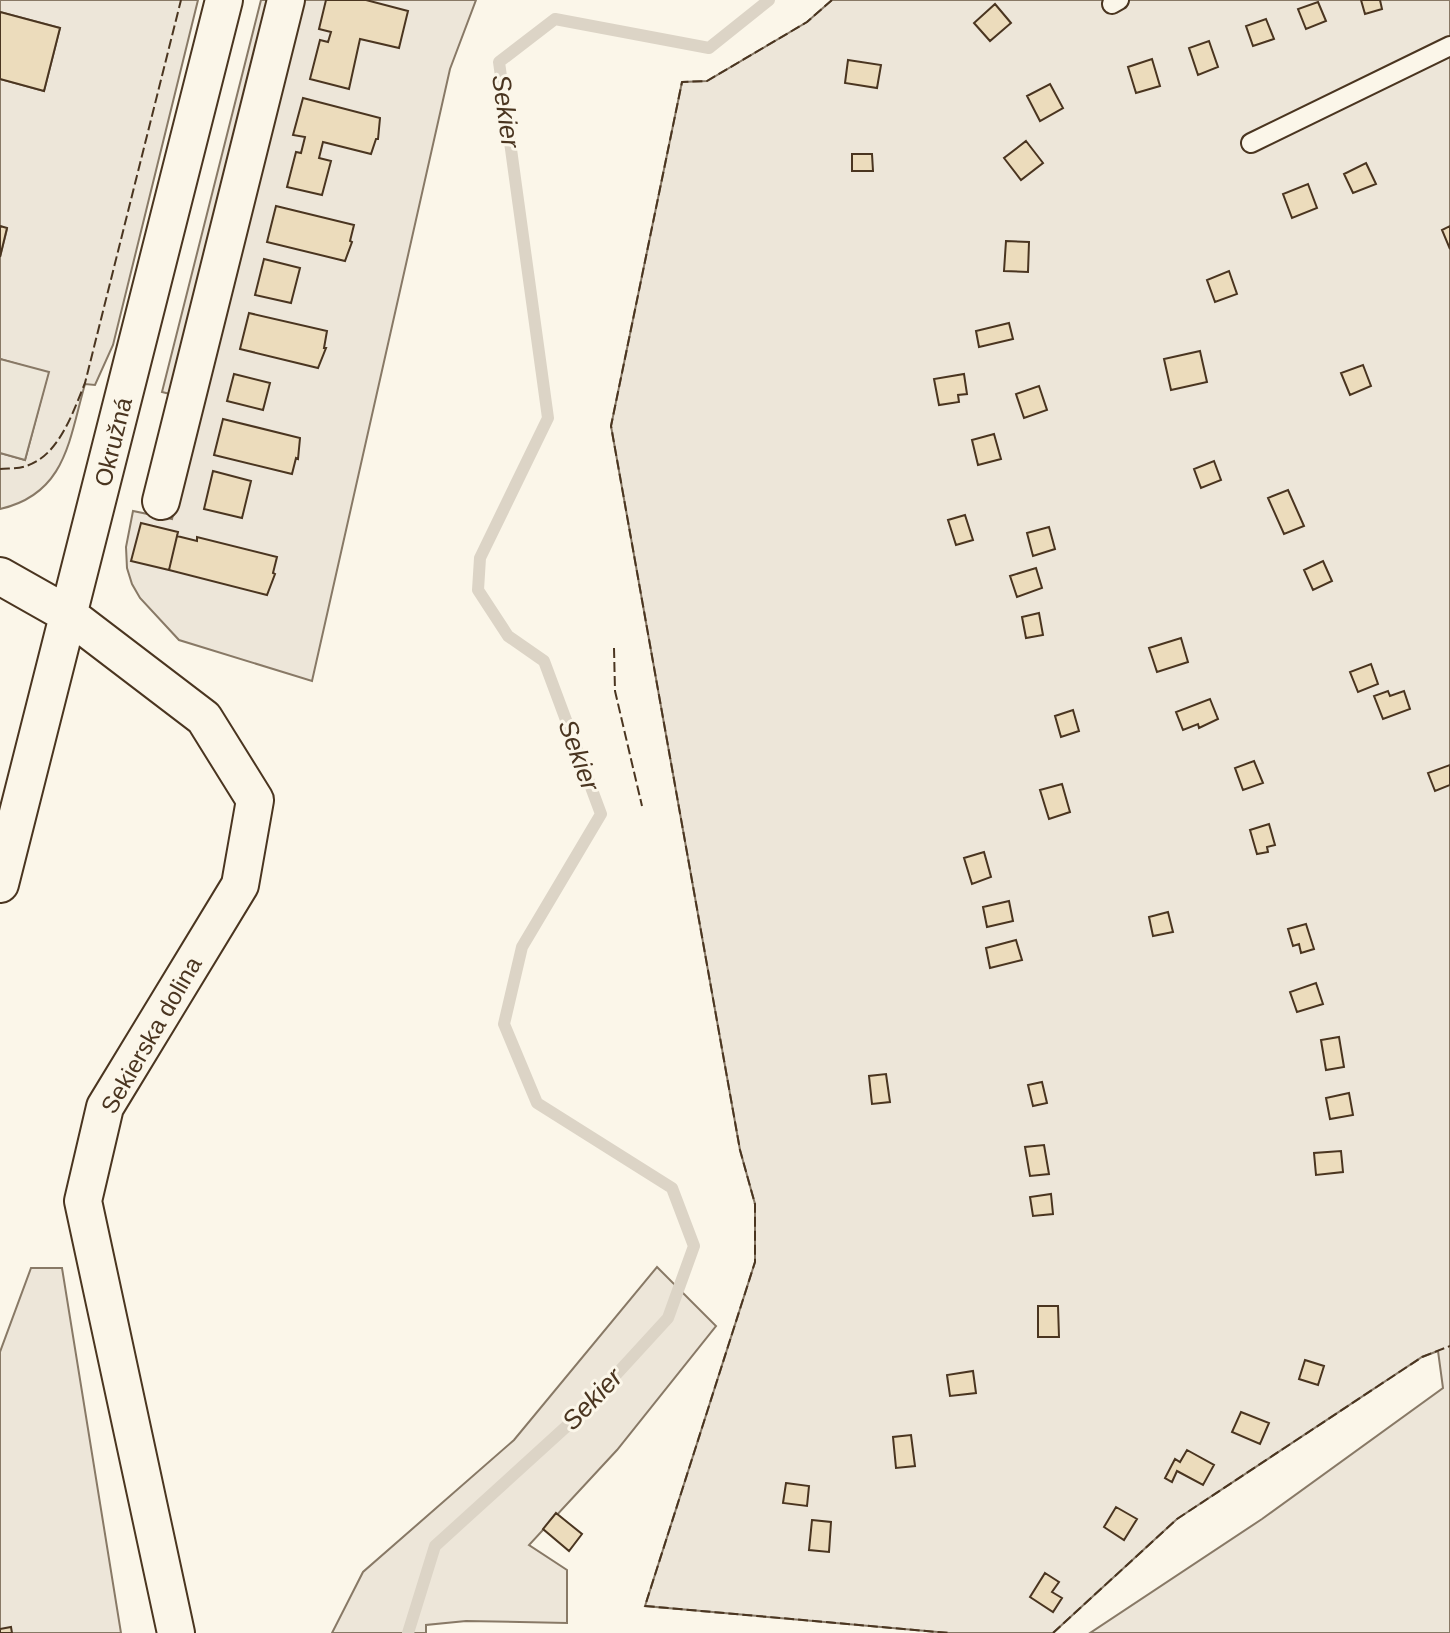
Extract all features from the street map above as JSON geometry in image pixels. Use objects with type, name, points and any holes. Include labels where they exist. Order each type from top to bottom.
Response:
[{"type":"street","name":"Okružná","points":[[0,884],[224,0]]},
{"type":"street","points":[[161,501],[286,0]]},
{"type":"street","name":"Sekierska dolina","points":[[0,576],[69,615],[204,718],[255,800],[240,885],[105,1107],[83,1201],[176,1633]]},
{"type":"lane","points":[[1251,143],[1450,46]]},
{"type":"shaded area","points":[[0,0],[198,0],[113,345],[95,385],[85,384],[68,444],[52,478],[22,502],[0,509],[0,453],[25,460],[48,373],[0,359],[0,257],[7,229],[0,226],[0,79],[44,91],[60,28],[0,12]]},
{"type":"shaded area","points":[[261,0],[270,0],[170,394],[162,392]]},
{"type":"shaded area","points":[[302,0],[476,0],[450,69],[312,681],[179,640],[140,598],[132,584],[126,547],[133,511],[172,519]]},
{"type":"shaded area","points":[[832,0],[1450,0],[1450,1633],[1090,1633],[1262,1519],[1443,1388],[1438,1351],[1422,1357],[1177,1519],[1053,1633],[949,1633],[645,1606],[755,1262],[755,1204],[740,1150],[611,426],[682,82],[707,81],[807,22]]},
{"type":"shaded area","points":[[0,359],[49,372],[25,460],[0,453]]},
{"type":"shaded area","points":[[657,1267],[716,1326],[617,1450],[529,1545],[567,1570],[567,1623],[466,1621],[426,1625],[426,1633],[332,1633],[363,1572],[514,1440]]},
{"type":"shaded area","points":[[31,1268],[62,1268],[121,1633],[0,1633],[0,1352]]},
{"type":"building","points":[[326,0],[366,0],[408,11],[399,48],[360,39],[349,89],[310,79],[320,40],[328,42],[331,32],[319,29]]},
{"type":"building","points":[[1361,0],[1380,0],[1382,9],[1365,14]]},
{"type":"building","points":[[1318,2],[1326,21],[1306,29],[1298,9]]},
{"type":"building","points":[[995,4],[1011,23],[990,41],[974,23]]},
{"type":"building","points":[[0,12],[60,28],[44,91],[0,79]]},
{"type":"building","points":[[1266,19],[1274,39],[1253,46],[1246,26]]},
{"type":"building","points":[[1209,41],[1218,67],[1198,75],[1189,48]]},
{"type":"building","points":[[1152,59],[1160,86],[1136,93],[1128,67]]},
{"type":"building","points":[[848,60],[881,65],[877,88],[845,83]]},
{"type":"building","points":[[1050,84],[1063,108],[1040,121],[1027,96]]},
{"type":"building","points":[[303,98],[380,118],[378,139],[371,154],[323,142],[319,158],[331,161],[322,195],[287,187],[296,152],[301,153],[305,137],[293,135]]},
{"type":"building","points":[[1026,141],[1043,163],[1021,180],[1004,158]]},
{"type":"building","points":[[852,154],[872,154],[873,171],[852,171]]},
{"type":"building","points":[[1366,163],[1376,184],[1353,193],[1344,174]]},
{"type":"building","points":[[1308,184],[1317,208],[1292,218],[1283,194]]},
{"type":"building","points":[[276,206],[354,225],[345,261],[267,242]]},
{"type":"building","points":[[0,226],[7,228],[0,257]]},
{"type":"building","points":[[1450,226],[1450,249],[1442,230]]},
{"type":"building","points":[[1006,241],[1029,242],[1028,272],[1004,271]]},
{"type":"building","points":[[264,259],[300,268],[291,303],[255,295]]},
{"type":"building","points":[[1229,271],[1237,294],[1215,302],[1207,280]]},
{"type":"building","points":[[249,313],[327,331],[326,348],[318,368],[240,349]]},
{"type":"building","points":[[1009,323],[1013,339],[979,347],[976,331]]},
{"type":"building","points":[[1200,351],[1207,382],[1171,390],[1164,359]]},
{"type":"building","points":[[1363,365],[1371,386],[1350,395],[1341,373]]},
{"type":"building","points":[[234,374],[270,383],[263,410],[227,401]]},
{"type":"building","points":[[964,374],[967,394],[958,395],[959,402],[939,405],[934,379]]},
{"type":"building","points":[[1039,386],[1047,410],[1024,418],[1016,394]]},
{"type":"building","points":[[223,419],[300,438],[298,459],[292,474],[214,455]]},
{"type":"building","points":[[994,434],[1001,459],[978,465],[972,440]]},
{"type":"building","points":[[1214,461],[1221,480],[1201,488],[1194,469]]},
{"type":"building","points":[[213,471],[251,481],[242,518],[204,509]]},
{"type":"building","points":[[1288,490],[1304,526],[1284,534],[1268,498]]},
{"type":"building","points":[[965,515],[973,540],[956,545],[948,520]]},
{"type":"building","points":[[141,523],[178,532],[169,570],[131,561]]},
{"type":"building","points":[[1049,527],[1055,549],[1033,556],[1027,533]]},
{"type":"building","points":[[177,536],[197,541],[197,537],[277,557],[267,595],[169,570]]},
{"type":"building","points":[[1323,561],[1332,581],[1313,590],[1304,570]]},
{"type":"building","points":[[1036,568],[1042,588],[1017,597],[1010,576]]},
{"type":"building","points":[[1039,613],[1043,635],[1026,638],[1022,617]]},
{"type":"building","points":[[1181,638],[1188,662],[1157,672],[1149,648]]},
{"type":"building","points":[[1371,664],[1378,684],[1358,692],[1350,672]]},
{"type":"building","points":[[1388,691],[1390,696],[1404,691],[1410,709],[1383,719],[1374,696]]},
{"type":"building","points":[[1210,699],[1218,719],[1199,728],[1198,724],[1183,730],[1176,712]]},
{"type":"building","points":[[1073,710],[1079,731],[1061,737],[1055,716]]},
{"type":"building","points":[[1254,761],[1263,783],[1243,790],[1235,768]]},
{"type":"building","points":[[1450,765],[1450,785],[1435,791],[1428,773]]},
{"type":"building","points":[[1062,784],[1070,812],[1049,819],[1040,790]]},
{"type":"building","points":[[1269,824],[1275,845],[1267,847],[1268,852],[1257,854],[1250,830]]},
{"type":"building","points":[[984,852],[991,877],[972,884],[964,858]]},
{"type":"building","points":[[1009,901],[1013,921],[987,927],[983,907]]},
{"type":"building","points":[[1168,912],[1173,932],[1153,936],[1149,917]]},
{"type":"building","points":[[1306,924],[1314,949],[1301,953],[1299,944],[1293,946],[1288,929]]},
{"type":"building","points":[[1016,940],[1022,960],[990,968],[986,948]]},
{"type":"building","points":[[1316,983],[1323,1004],[1297,1012],[1290,992]]},
{"type":"building","points":[[1339,1037],[1344,1067],[1326,1070],[1321,1040]]},
{"type":"building","points":[[886,1074],[890,1102],[872,1104],[869,1076]]},
{"type":"building","points":[[1042,1082],[1047,1103],[1033,1106],[1028,1085]]},
{"type":"building","points":[[1349,1093],[1353,1115],[1330,1119],[1326,1098]]},
{"type":"building","points":[[1044,1145],[1049,1174],[1030,1176],[1025,1147]]},
{"type":"building","points":[[1341,1151],[1343,1172],[1316,1175],[1314,1153]]},
{"type":"building","points":[[1051,1194],[1053,1214],[1033,1216],[1030,1197]]},
{"type":"building","points":[[1038,1306],[1058,1306],[1059,1337],[1038,1337]]},
{"type":"building","points":[[1305,1360],[1324,1366],[1318,1385],[1299,1379]]},
{"type":"building","points":[[973,1371],[976,1393],[950,1396],[947,1375]]},
{"type":"building","points":[[1241,1412],[1269,1423],[1260,1444],[1232,1432]]},
{"type":"building","points":[[911,1435],[915,1466],[896,1468],[893,1437]]},
{"type":"building","points":[[1187,1450],[1214,1465],[1203,1485],[1177,1471],[1172,1482],[1165,1478],[1175,1459],[1180,1462]]},
{"type":"building","points":[[786,1483],[809,1486],[807,1506],[783,1503]]},
{"type":"building","points":[[1116,1507],[1137,1519],[1124,1540],[1104,1527]]},
{"type":"building","points":[[556,1513],[582,1534],[569,1551],[543,1529]]},
{"type":"building","points":[[812,1520],[831,1522],[829,1552],[809,1550]]},
{"type":"building","points":[[1045,1573],[1059,1582],[1052,1592],[1062,1598],[1053,1612],[1030,1597]]},
{"type":"building","points":[[11,1627],[12,1633],[0,1633],[0,1629]]},
{"type":"waterway","name":"Sekier","points":[[408,1633],[435,1546],[579,1415],[668,1318],[694,1246],[672,1188],[537,1103],[504,1024],[522,947],[601,814],[544,661],[508,636],[478,590],[480,558],[548,418],[499,62],[555,19],[709,48],[769,0]]},
{"type":"fence","points":[[0,469],[26,466],[47,453],[63,432],[85,383],[181,0]]},
{"type":"fence","points":[[832,0],[807,22],[707,81],[682,82],[611,426],[740,1150],[755,1204],[755,1262],[645,1606],[949,1633]]},
{"type":"fence","points":[[614,648],[615,691],[642,806]]},
{"type":"fence","points":[[1053,1633],[1177,1519],[1422,1357],[1450,1346]]}]
